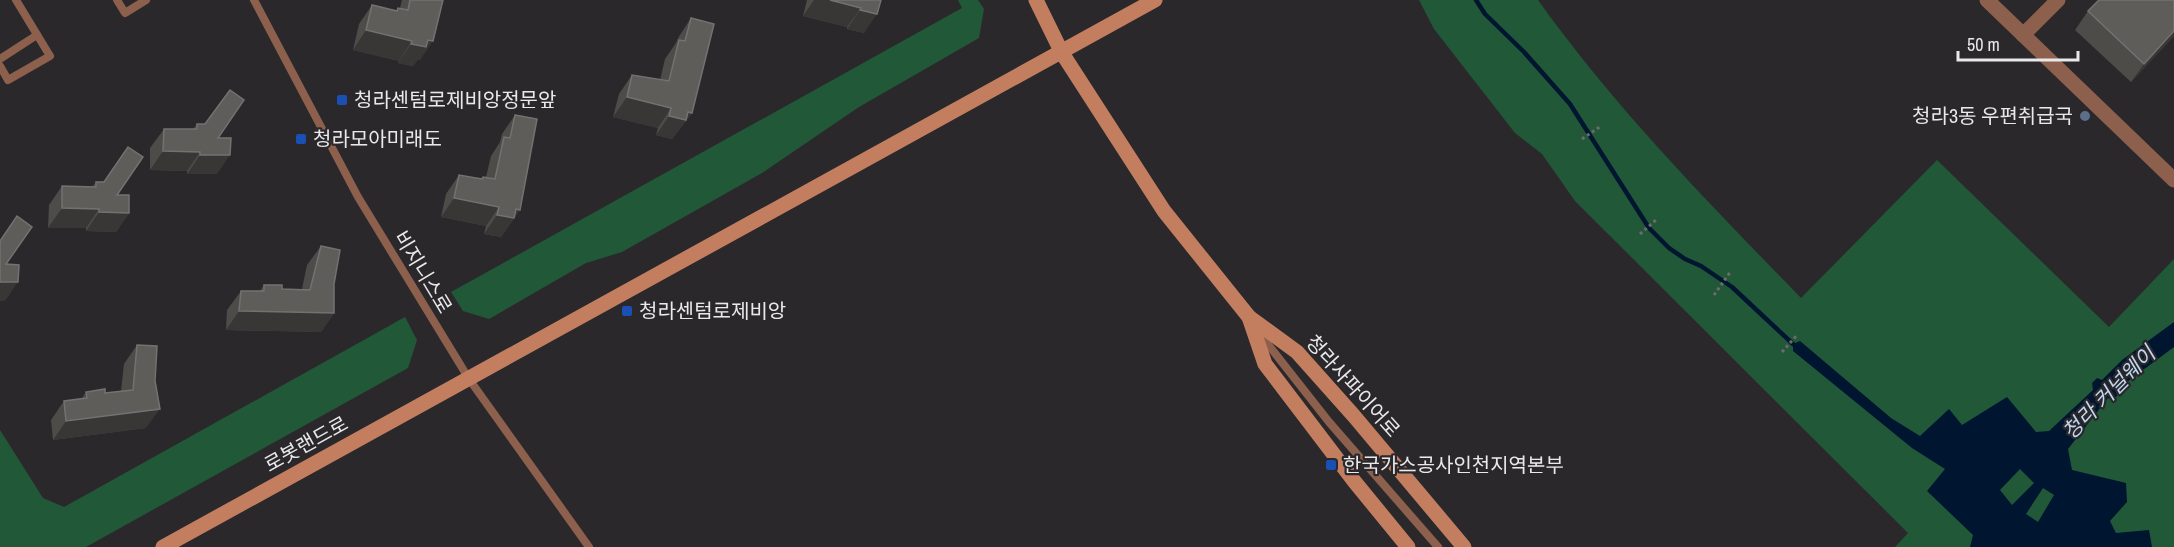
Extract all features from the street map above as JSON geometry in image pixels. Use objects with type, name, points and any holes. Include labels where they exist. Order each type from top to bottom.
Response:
[{"type":"main road","points":[[1036,0],[1062,53],[1164,211],[1249,317],[1265,364],[1354,481],[1408,547]]},
{"type":"main road","name":"로봇랜드로","points":[[164,547],[1155,0]]},
{"type":"main road","name":"청라사파이어로","points":[[1249,317],[1297,352],[1464,547]]},
{"type":"street","points":[[1987,0],[2174,180]]},
{"type":"street","points":[[2024,35],[2058,0]]},
{"type":"lane","points":[[0,66],[8,80],[50,56],[16,0]]},
{"type":"lane","points":[[117,0],[125,13],[146,0]]},
{"type":"lane","name":"비지니스로","points":[[254,0],[358,198],[469,379],[589,547]]},
{"type":"lane","points":[[0,59],[37,35]]},
{"type":"lane","points":[[1249,317],[1329,422],[1438,547]]},
{"type":"path","points":[[1582,139],[1601,126]]},
{"type":"path","points":[[1640,234],[1656,220]]},
{"type":"path","points":[[1714,295],[1731,272]]},
{"type":"path","points":[[1782,352],[1798,334]]},
{"type":"green space","points":[[958,0],[978,0],[984,9],[979,38],[859,107],[762,173],[622,252],[586,263],[489,319],[463,311],[451,292],[962,8]]},
{"type":"green space","points":[[1419,0],[1538,0],[1631,117],[1801,298],[1937,160],[2109,327],[2174,259],[2174,547],[1895,547],[1908,533],[1575,201],[1542,154],[1515,133],[1434,29]]},
{"type":"green space","points":[[405,317],[417,340],[408,368],[86,547],[0,547],[0,430],[43,498],[64,507]]},
{"type":"water","name":"청라 커널웨이","points":[[2174,322],[2174,347],[2116,390],[2117,396],[2113,400],[2108,398],[2068,449],[2072,470],[2126,483],[2127,502],[2110,521],[2116,533],[2149,530],[2152,547],[1970,547],[1973,535],[1927,491],[1945,469],[1912,448],[1793,351],[1793,344],[1800,341],[1891,418],[1920,436],[1949,409],[1962,425],[2007,397],[2036,432],[2049,431],[2093,390],[2092,383],[2097,378],[2102,380],[2122,360]],"holes":[[[2020,469],[2034,483],[2012,505],[2000,490]],[[2043,488],[2054,495],[2038,522],[2026,514]]]},
{"type":"building","points":[[410,0],[443,0],[433,41],[428,40],[426,47],[411,44],[412,41],[366,30],[372,5],[397,11],[398,8],[408,10]]},
{"type":"building","points":[[830,0],[881,0],[877,14]]},
{"type":"building","points":[[2099,0],[2174,0],[2174,31],[2144,64],[2088,11]]},
{"type":"building","points":[[691,18],[714,24],[692,113],[688,112],[686,120],[669,116],[671,108],[627,97],[632,75],[669,81],[679,40],[685,41]]},
{"type":"building","points":[[230,90],[244,100],[218,138],[231,138],[230,155],[163,151],[164,129],[197,129],[197,124],[205,124]]},
{"type":"building","points":[[515,115],[537,119],[520,210],[516,209],[514,218],[497,215],[499,207],[454,198],[459,175],[495,179],[504,137],[510,138]]},
{"type":"building","points":[[128,147],[143,157],[117,195],[129,195],[129,213],[62,208],[62,186],[96,187],[96,182],[104,182]]},
{"type":"building","points":[[17,216],[32,227],[6,264],[19,265],[18,282],[0,282],[0,241]]},
{"type":"building","points":[[321,246],[340,250],[334,284],[334,313],[239,311],[241,291],[264,291],[264,285],[282,285],[282,289],[310,290]]},
{"type":"building","points":[[137,345],[157,346],[155,381],[160,409],[66,421],[64,401],[87,398],[86,392],[105,389],[105,393],[133,390]]},
{"type":"waterway","points":[[1476,0],[1485,14],[1524,52],[1570,104],[1649,228],[1669,248],[1732,287],[1793,344]]},
{"type":"place","name":"청라센텀로제비앙정문앞","points":[[342,100]]},
{"type":"place","name":"청라3동 우편취급국","points":[[2085,116]]},
{"type":"place","name":"청라모아미래도","points":[[301,139]]},
{"type":"place","name":"청라센텀로제비앙","points":[[627,311]]},
{"type":"place","name":"한국가스공사인천지역본부","points":[[1331,465]]}]
